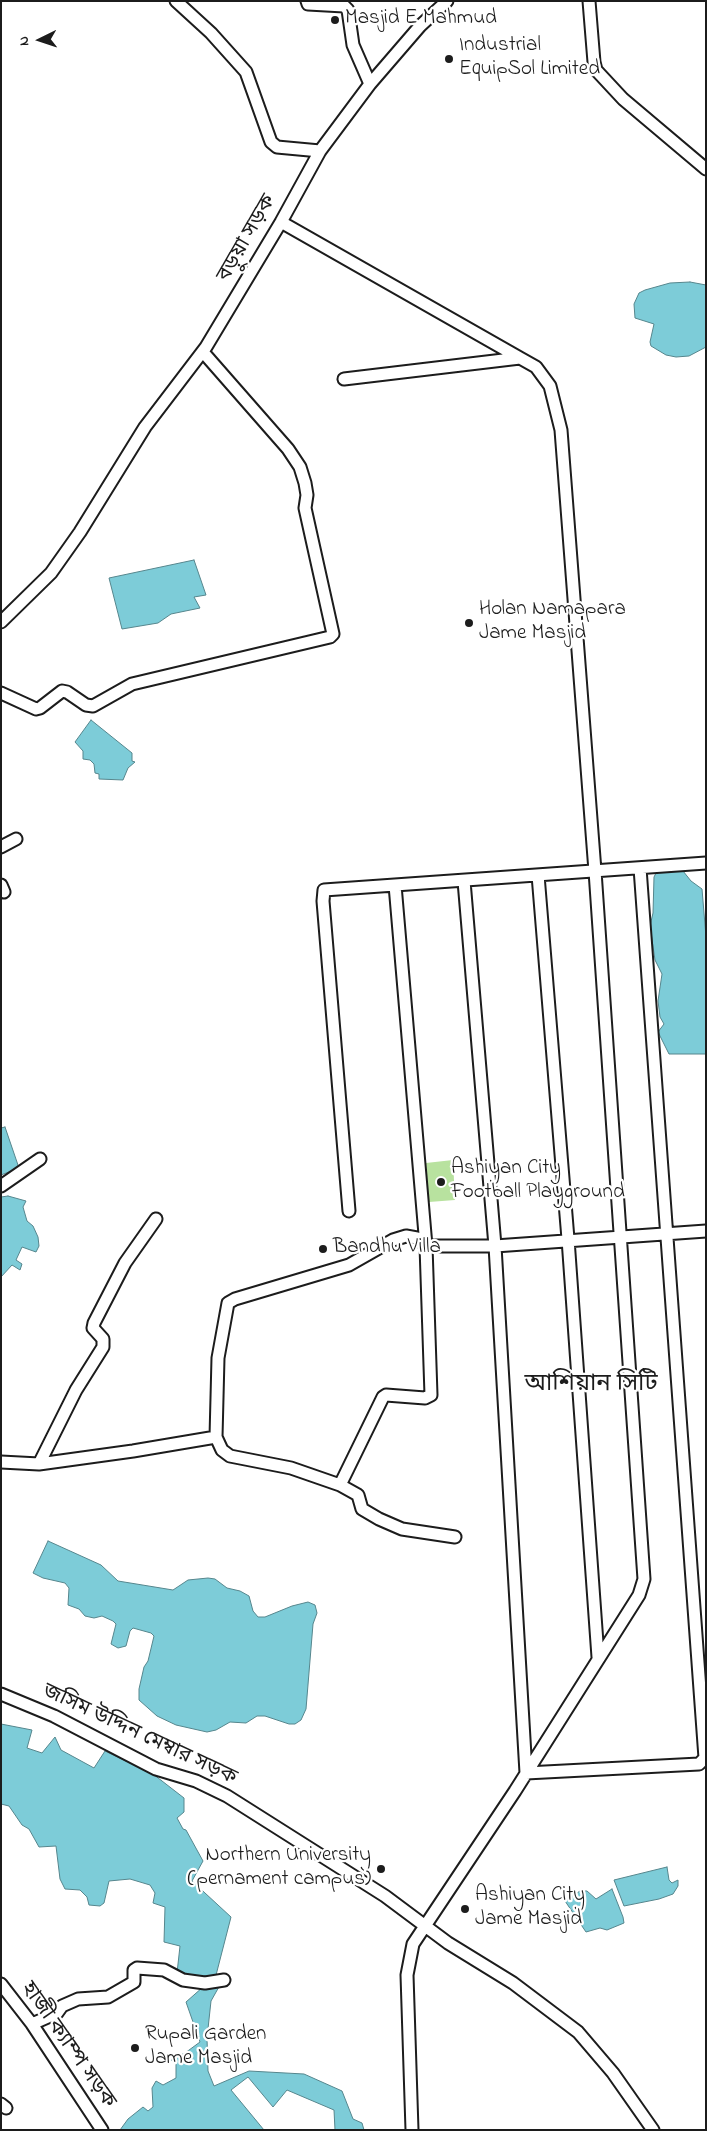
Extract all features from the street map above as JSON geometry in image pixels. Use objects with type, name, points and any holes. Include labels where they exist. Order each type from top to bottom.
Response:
[{"type":"street","points":[[176,1],[212,33],[246,72],[270,142],[276,147],[320,150]]},
{"type":"street","points":[[306,1],[308,4],[344,6],[348,10],[353,45],[370,84]]},
{"type":"street","name":"বড়ুয়া সড়ক","points":[[1,622],[51,573],[80,532],[145,427],[203,352],[281,222],[320,150],[370,84],[420,26],[447,1]]},
{"type":"street","points":[[589,1],[596,70],[623,99],[706,169]]},
{"type":"street","points":[[281,222],[520,358],[536,368],[545,377],[550,386],[560,430],[595,871],[644,1579],[639,1595],[526,1773],[413,1944],[406,1975],[412,2130]]},
{"type":"street","points":[[1,693],[36,709],[62,691],[67,692],[86,705],[93,706],[132,684],[326,638],[333,634],[306,508],[307,495],[300,467],[288,449],[203,352]]},
{"type":"street","points":[[344,379],[520,358]]},
{"type":"street","points":[[1,847],[16,838]]},
{"type":"street","points":[[349,1211],[324,890],[706,863]]},
{"type":"street","points":[[526,1773],[699,1764],[705,1758],[702,1646],[667,1233],[640,868]]},
{"type":"street","points":[[538,875],[568,1239],[598,1657]]},
{"type":"street","points":[[464,881],[495,1246],[526,1773]]},
{"type":"street","points":[[340,1485],[383,1397],[386,1395],[426,1398],[431,1394],[426,1246],[395,885]]},
{"type":"street","points":[[1,1186],[40,1159]]},
{"type":"street","points":[[39,1464],[76,1390],[103,1347],[103,1339],[92,1328],[94,1323],[125,1264],[156,1219]]},
{"type":"street","points":[[454,1537],[402,1529],[362,1509],[358,1495],[340,1485],[291,1468],[230,1456],[222,1450],[216,1437],[218,1358],[228,1303],[235,1299],[298,1282],[349,1265],[393,1240],[406,1236],[417,1238],[426,1246],[495,1246],[568,1239],[706,1231]]},
{"type":"street","points":[[1,1462],[39,1464],[132,1452],[216,1437]]},
{"type":"street","name":"জসিম উদ্দিন মেম্বার সড়ক","points":[[1,1694],[54,1716],[156,1769],[196,1781],[219,1792],[386,1896],[448,1943],[513,1983],[578,2032],[613,2072],[653,2130]]},
{"type":"street","points":[[32,2024],[57,2013],[62,2006],[78,1999],[108,1997],[134,1982],[134,1970],[137,1968],[164,1970],[184,1980],[205,1983],[224,1980]]},
{"type":"street","name":"হাজী ক্যাম্প সড়ক","points":[[1,1984],[32,2024],[102,2130]]},
{"type":"green space","name":"Ashiyan City Football Playground","points":[[453,1160],[455,1200],[429,1202],[426,1163]]},
{"type":"water","points":[[690,282],[706,285],[706,347],[689,356],[676,357],[666,355],[651,346],[650,342],[654,324],[635,318],[634,304],[639,293],[645,290],[670,283]]},
{"type":"water","points":[[194,560],[206,595],[194,597],[200,608],[171,614],[158,623],[122,629],[109,578]]},
{"type":"water","points":[[91,720],[132,753],[132,761],[135,762],[128,768],[123,780],[99,779],[99,774],[95,773],[94,764],[90,760],[83,759],[83,751],[75,742]]},
{"type":"water","points":[[665,869],[683,871],[691,881],[702,889],[706,937],[706,1054],[669,1054],[658,1032],[664,1024],[660,1017],[658,1001],[662,974],[655,960],[650,926],[653,913],[654,877],[656,873]]},
{"type":"water","points":[[5,1127],[19,1168],[1,1175],[1,1128]]},
{"type":"water","points":[[8,1196],[26,1201],[23,1207],[27,1221],[33,1226],[38,1237],[39,1246],[36,1252],[22,1247],[16,1260],[22,1264],[20,1270],[12,1265],[1,1277],[1,1197]]},
{"type":"water","points":[[48,1541],[101,1565],[118,1581],[173,1590],[188,1580],[215,1579],[227,1588],[240,1591],[249,1596],[253,1611],[258,1617],[265,1617],[308,1602],[315,1605],[317,1613],[313,1624],[306,1709],[301,1720],[295,1724],[289,1724],[265,1716],[257,1716],[246,1723],[230,1722],[216,1730],[207,1732],[176,1725],[157,1716],[139,1700],[139,1689],[144,1667],[148,1661],[154,1636],[151,1633],[133,1628],[130,1631],[126,1646],[118,1648],[111,1644],[116,1624],[113,1621],[102,1616],[94,1618],[85,1616],[79,1609],[68,1605],[69,1588],[65,1583],[43,1578],[33,1573]]},
{"type":"water","points":[[1,1724],[32,1730],[27,1748],[42,1753],[55,1737],[61,1750],[94,1768],[105,1751],[153,1774],[184,1798],[184,1812],[177,1818],[203,1861],[192,1881],[231,1917],[215,1979],[177,1973],[180,1946],[164,1942],[165,1907],[153,1903],[155,1893],[150,1885],[130,1879],[109,1881],[104,1903],[100,1906],[89,1905],[87,1897],[80,1890],[65,1889],[60,1879],[56,1846],[39,1847],[29,1829],[22,1825],[9,1806],[1,1804]]},
{"type":"water","points":[[667,1867],[669,1880],[672,1883],[678,1880],[678,1886],[673,1894],[659,1899],[624,1906],[614,1880]]},
{"type":"water","points":[[612,1889],[624,1923],[607,1930],[600,1928],[586,1932],[565,1901],[580,1891],[587,1891],[596,1899]]},
{"type":"water","points":[[220,1985],[211,2001],[207,2038],[208,2071],[214,2086],[249,2071],[304,2074],[342,2091],[353,2119],[362,2123],[364,2130],[335,2130],[334,2110],[287,2090],[273,2107],[248,2077],[231,2090],[264,2130],[120,2130],[128,2119],[143,2107],[148,2111],[153,2107],[152,2088],[156,2081],[163,2085],[176,2078],[176,2062],[170,2060],[185,2053],[200,2042],[186,2002],[203,1987]]},
{"type":"place","name":"Masjid E Mahmud","points":[[335,20]]},
{"type":"place","name":"Industrial EquipSol Limited","points":[[449,59]]},
{"type":"place","name":"Holan Namapara Jame Masjid","points":[[469,623]]},
{"type":"place","name":"Ashiyan City Football Playground","points":[[441,1182]]},
{"type":"place","name":"Bandhu Villa","points":[[323,1249]]},
{"type":"place","name":"Northern University (pernament campus)","points":[[381,1869]]},
{"type":"place","name":"Ashiyan City Jame Masjid","points":[[465,1909]]},
{"type":"place","name":"Rupali Garden Jame Masjid","points":[[135,2048]]},
{"type":"district","name":"আশিয়ান সিটি","points":[[591,1386]]}]
